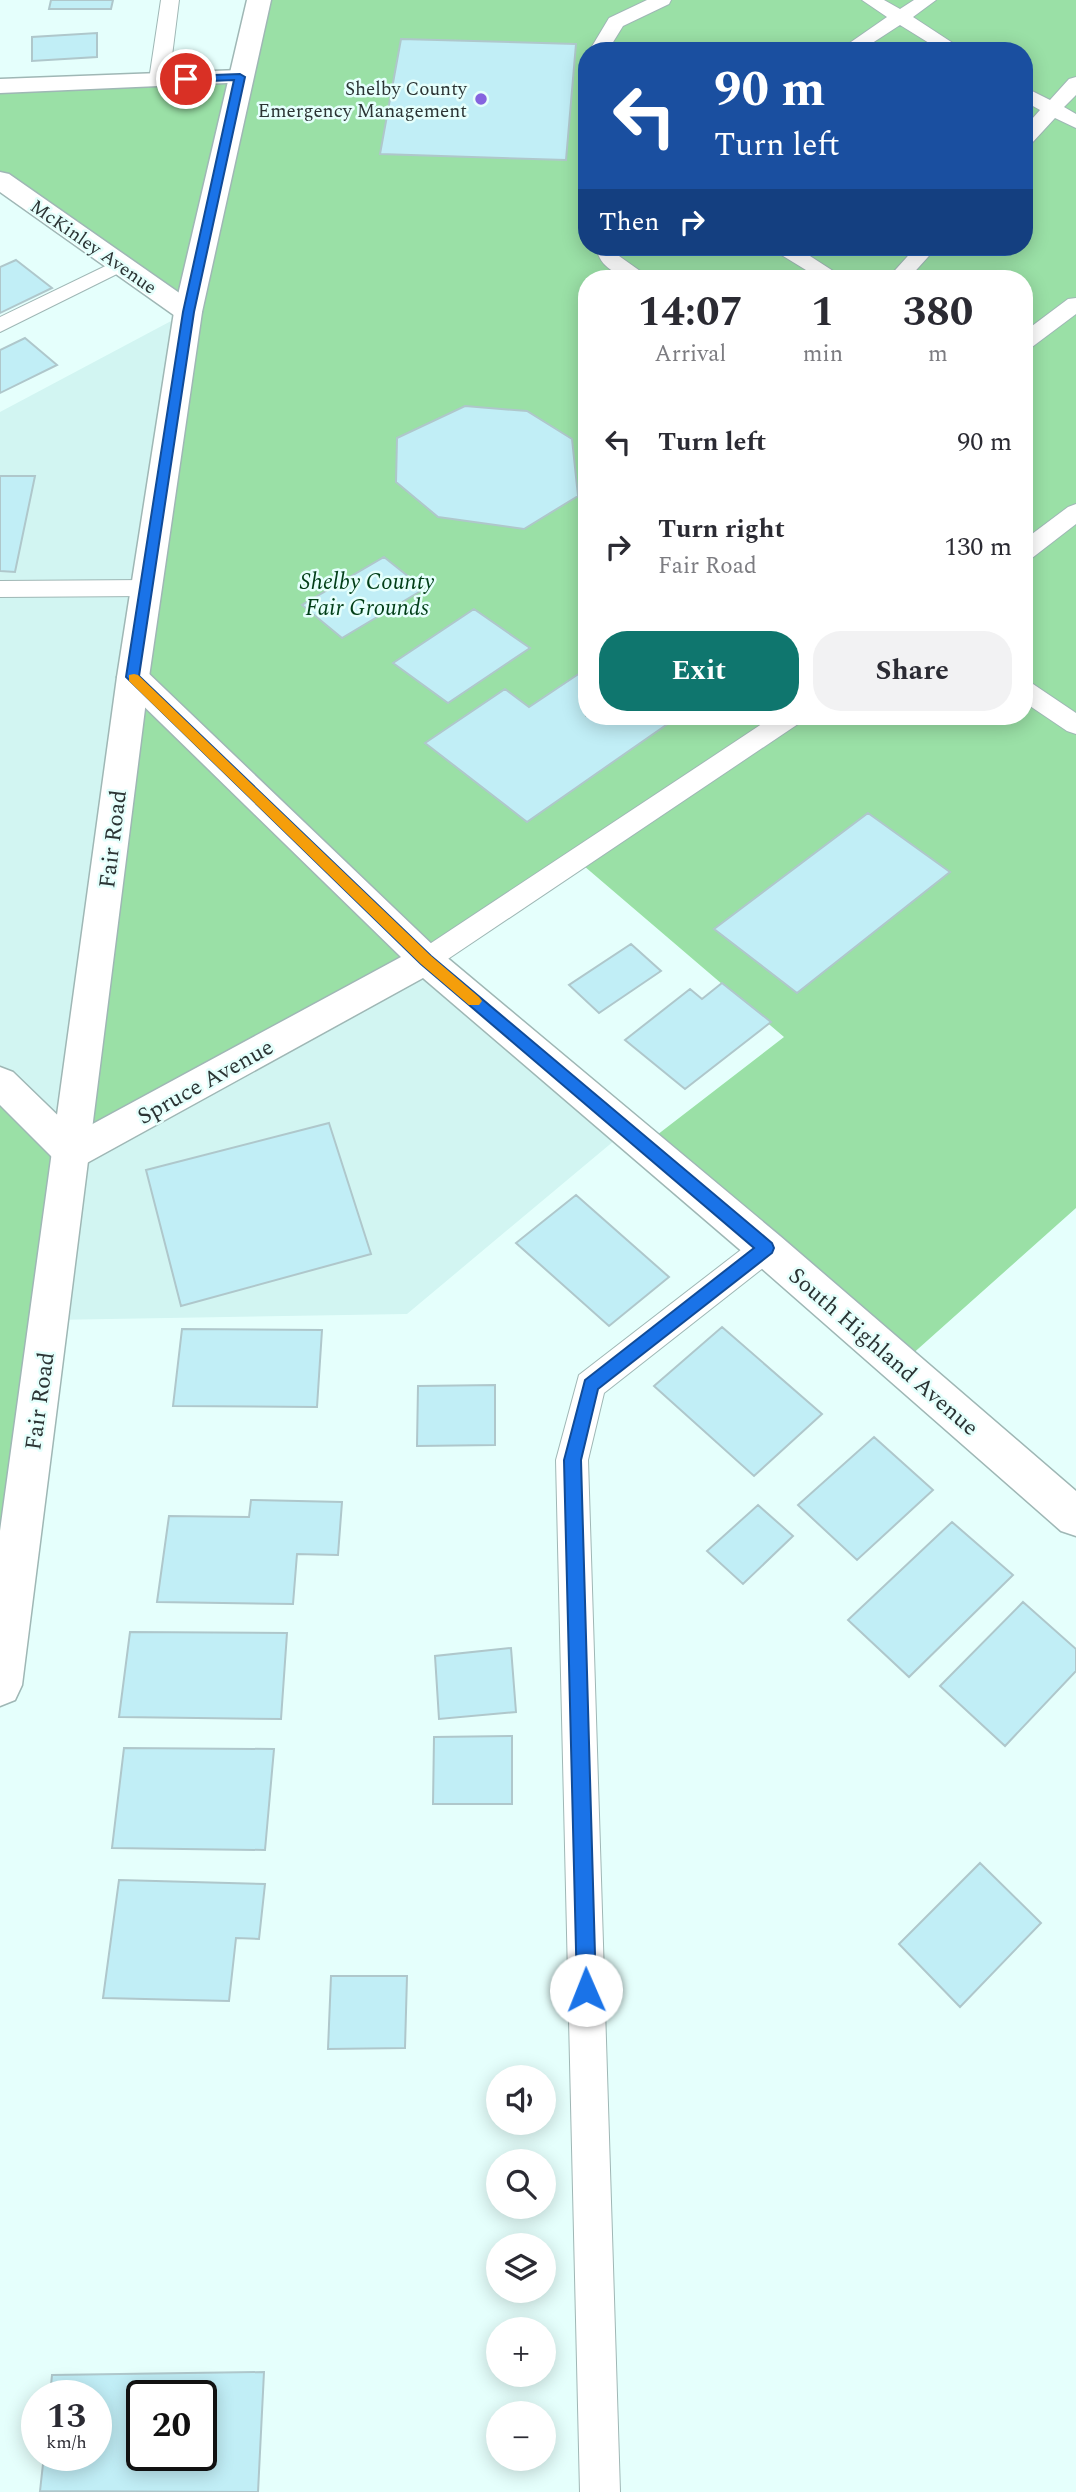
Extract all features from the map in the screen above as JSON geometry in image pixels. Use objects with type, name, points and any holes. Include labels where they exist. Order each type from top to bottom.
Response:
[{"type":"street","name":"Fair Road","points":[[0,1685],[133,677],[188,312],[240,77],[260,0]]},
{"type":"street","points":[[0,86],[240,77]]},
{"type":"street","name":"McKinley Avenue","points":[[0,180],[188,312]]},
{"type":"street","name":"South Highland Avenue","points":[[133,677],[426,960],[766,1248],[1076,1517]]},
{"type":"street","name":"Spruce Avenue","points":[[72,1153],[426,960]]},
{"type":"street","points":[[0,1082],[72,1153]]},
{"type":"lane","points":[[159,80],[170,0]]},
{"type":"lane","points":[[604,42],[616,22],[662,0]]},
{"type":"lane","points":[[871,0],[942,42]]},
{"type":"lane","points":[[862,42],[903,18],[927,0]]},
{"type":"lane","points":[[1033,130],[1076,83]]},
{"type":"lane","points":[[1033,98],[1076,122]]},
{"type":"lane","points":[[608,256],[626,270]]},
{"type":"lane","points":[[797,256],[820,270]]},
{"type":"lane","points":[[905,270],[918,256]]},
{"type":"lane","points":[[0,325],[120,265]]},
{"type":"lane","points":[[1033,335],[1076,304]]},
{"type":"lane","points":[[1033,545],[1076,512]]},
{"type":"lane","points":[[0,589],[146,588]]},
{"type":"lane","points":[[1033,696],[1076,725]]},
{"type":"lane","points":[[426,960],[768,725]]},
{"type":"lane","points":[[600,2492],[572,1460],[590,1385],[766,1248]]},
{"type":"shaded area","points":[[188,312],[426,960],[627,1130],[407,1314],[50,1320],[0,1082],[0,412]]},
{"type":"green space","name":"Shelby County Fair Grounds","points":[[259,0],[1076,0],[1076,1208],[900,1365],[644,1145],[784,1037],[577,860],[72,1153],[0,1685],[0,1082],[72,1152],[188,312],[0,180],[0,86],[240,77]]},
{"type":"building","points":[[51,0],[113,0],[111,9],[49,9]]},
{"type":"building","points":[[97,33],[97,57],[32,61],[32,37]]},
{"type":"building","name":"Shelby County Emergency Management","points":[[401,39],[576,44],[566,160],[380,154]]},
{"type":"building","points":[[16,260],[52,288],[0,313],[0,267]]},
{"type":"building","points":[[25,338],[57,365],[0,393],[0,350]]},
{"type":"building","points":[[465,406],[527,411],[572,439],[578,496],[524,529],[438,517],[396,482],[397,438]]},
{"type":"building","points":[[0,476],[35,476],[15,572],[0,571]]},
{"type":"building","points":[[384,557],[424,589],[342,638],[302,605]]},
{"type":"building","points":[[474,609],[530,648],[448,703],[393,663]]},
{"type":"building","points":[[578,674],[578,725],[666,725],[527,822],[425,743],[505,689],[529,707]]},
{"type":"building","points":[[868,813],[950,872],[797,993],[714,929]]},
{"type":"building","points":[[631,944],[661,971],[599,1013],[569,985]]},
{"type":"building","points":[[722,983],[771,1022],[685,1089],[625,1040],[690,989],[702,999]]},
{"type":"building","points":[[329,1123],[371,1254],[181,1306],[146,1170]]},
{"type":"building","points":[[576,1195],[669,1277],[609,1326],[516,1243]]},
{"type":"building","points":[[722,1327],[822,1414],[754,1476],[654,1386]]},
{"type":"building","points":[[182,1329],[322,1330],[317,1407],[173,1406]]},
{"type":"building","points":[[495,1385],[495,1445],[417,1446],[418,1386]]},
{"type":"building","points":[[874,1437],[933,1490],[857,1560],[798,1505]]},
{"type":"building","points":[[251,1500],[342,1502],[338,1555],[297,1554],[293,1604],[157,1602],[169,1516],[249,1517]]},
{"type":"building","points":[[758,1505],[793,1536],[743,1584],[707,1551]]},
{"type":"building","points":[[952,1522],[1013,1575],[909,1677],[848,1620]]},
{"type":"building","points":[[1023,1602],[1076,1649],[1076,1671],[1005,1746],[940,1686]]},
{"type":"building","points":[[130,1632],[287,1633],[281,1719],[119,1717]]},
{"type":"building","points":[[511,1648],[516,1712],[439,1719],[435,1656]]},
{"type":"building","points":[[512,1736],[512,1804],[433,1804],[434,1737]]},
{"type":"building","points":[[124,1748],[274,1749],[265,1850],[112,1848]]},
{"type":"building","points":[[980,1863],[1041,1923],[960,2007],[899,1944]]},
{"type":"building","points":[[119,1880],[265,1884],[259,1939],[236,1938],[229,2001],[103,1998]]},
{"type":"building","points":[[331,1976],[407,1976],[405,2048],[328,2049]]},
{"type":"building","points":[[264,2372],[258,2492],[40,2491],[42,2471],[112,2471],[112,2380],[52,2380],[52,2375]]},
{"type":"slow traffic","points":[[134,678],[426,960],[474,1001]]},
{"type":"place","name":"Shelby County Emergency Management","points":[[481,99]]},
{"type":"route","points":[[186,79],[240,77],[188,312],[133,677],[426,960],[766,1248],[590,1385],[572,1460],[586,1990]]}]
